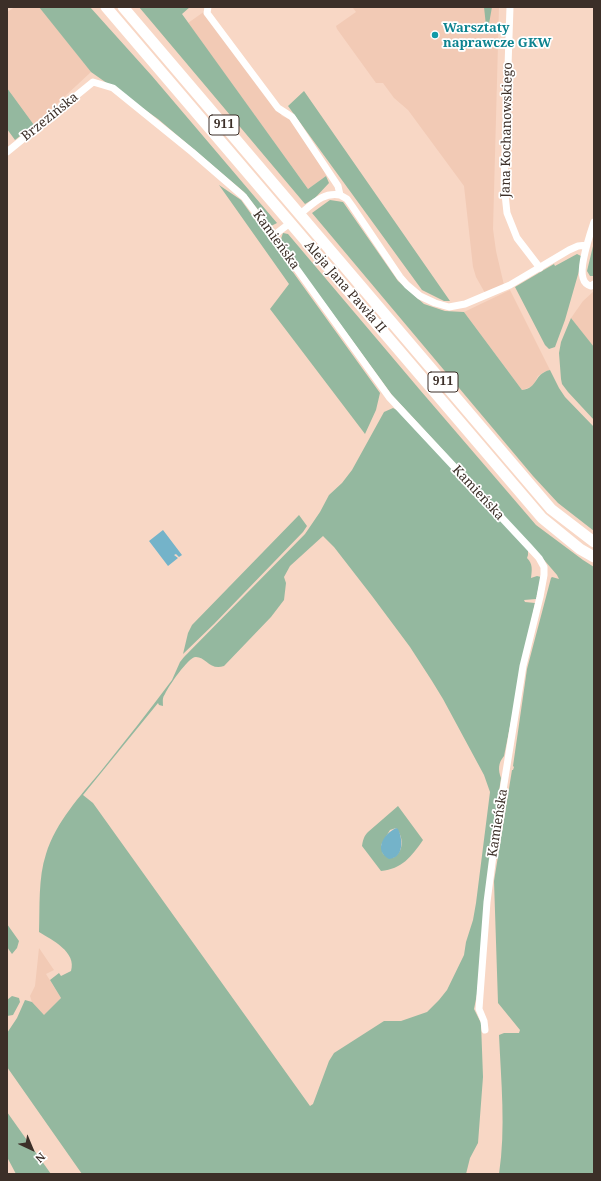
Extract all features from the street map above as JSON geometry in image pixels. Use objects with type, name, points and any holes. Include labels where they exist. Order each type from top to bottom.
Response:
[{"type":"main road","name":"Aleja Jana Pawła II","points":[[106,7],[542,518],[580,549],[594,556]]},
{"type":"main road","name":"Aleja Jana Pawła II","points":[[123,7],[551,509],[594,542]]},
{"type":"street","points":[[208,7],[207,13],[278,108],[292,116],[338,186],[340,195]]},
{"type":"street","name":"Jana Kochanowskiego","points":[[510,7],[504,185],[507,213],[517,238],[540,268]]},
{"type":"street","name":"Brzezińska","points":[[7,152],[92,82]]},
{"type":"street","name":"Kamieńska","points":[[92,82],[114,88],[244,197],[389,397],[529,547],[539,558],[544,567],[540,597],[523,666],[491,866],[479,1009],[484,1021],[485,1030]]},
{"type":"street","points":[[300,214],[326,195],[340,195],[352,206],[400,277],[420,296],[436,303],[449,306],[465,304],[510,285],[569,250],[578,246],[587,245]]},
{"type":"street","points":[[594,222],[587,245],[582,273],[583,280],[591,286],[594,284]]},
{"type":"street","points":[[273,236],[290,223]]},
{"type":"shaded area","points":[[15,7],[40,7],[91,72],[34,125],[7,88],[7,12]]},
{"type":"shaded area","points":[[499,7],[493,229],[496,251],[504,285],[485,293],[476,277],[473,267],[464,186],[408,110],[394,98],[383,83],[376,83],[337,29],[336,26],[356,12],[353,8]]},
{"type":"shaded area","points":[[205,11],[282,116],[291,120],[322,167],[326,176],[308,189],[188,23]]},
{"type":"shaded area","points":[[510,290],[550,370],[538,376],[533,386],[522,390],[464,312]]},
{"type":"shaded area","points":[[594,291],[594,348],[571,318],[583,301]]},
{"type":"shaded area","points":[[39,948],[54,970],[46,974],[61,998],[44,1016],[32,1002],[30,996],[35,986]]},
{"type":"green space","points":[[39,7],[90,7],[152,76],[277,223],[271,226],[244,192],[158,119],[91,72]]},
{"type":"green space","points":[[139,7],[190,7],[182,14],[308,189],[326,176],[329,183],[315,198],[305,204]]},
{"type":"green space","points":[[484,7],[492,7],[487,35]]},
{"type":"green space","points":[[7,88],[34,125],[15,140],[7,129]]},
{"type":"green space","points":[[304,91],[450,301],[444,301],[422,290],[288,106]]},
{"type":"green space","points":[[219,185],[241,200],[380,393],[376,410],[365,434],[270,309],[289,284]]},
{"type":"green space","points":[[330,200],[343,202],[398,281],[424,304],[445,311],[464,312],[522,390],[531,387],[541,375],[550,370],[565,397],[594,427],[594,531],[558,503],[533,476],[312,213]]},
{"type":"green space","points":[[283,233],[288,234],[536,525],[594,567],[594,1174],[499,1174],[503,1122],[499,1035],[504,1033],[519,1033],[520,1030],[498,1003],[494,881],[512,770],[514,767],[527,669],[551,578],[559,579],[539,554],[392,395],[293,259],[281,239]]},
{"type":"green space","points":[[594,242],[594,276],[590,276],[587,271]]},
{"type":"green space","points":[[577,254],[583,257],[565,320],[555,347],[549,349],[545,345],[515,287],[554,264],[555,266]]},
{"type":"green space","points":[[571,318],[594,347],[594,420],[562,384],[559,353],[561,342]]},
{"type":"green space","points":[[393,408],[397,410],[528,548],[527,558],[532,570],[531,578],[537,576],[541,577],[536,599],[524,600],[525,602],[535,603],[504,756],[499,767],[501,778],[492,840],[477,994],[474,1009],[481,1023],[483,1077],[478,1143],[470,1158],[466,1174],[82,1174],[7,1067],[7,1033],[17,1018],[25,1000],[32,1002],[44,1015],[61,998],[50,980],[59,973],[61,976],[71,971],[72,964],[67,952],[39,932],[40,893],[43,863],[50,842],[69,810],[172,680],[180,662],[184,657],[305,534],[320,512],[329,495],[342,483],[352,470],[384,412]],"holes":[[[323,536],[334,547],[410,647],[432,681],[484,775],[490,792],[473,920],[466,942],[464,955],[447,990],[427,1012],[401,1021],[384,1021],[334,1053],[329,1061],[313,1104],[310,1106],[93,803],[83,795],[158,703],[159,705],[163,706],[164,695],[179,672],[189,661],[196,657],[203,659],[215,667],[224,666],[271,617],[284,600],[286,583],[284,577],[290,566]]]},
{"type":"green space","points":[[299,515],[307,526],[303,532],[183,654],[188,633],[192,625]]},
{"type":"green space","points":[[398,806],[423,840],[410,857],[400,865],[395,868],[381,871],[362,846],[364,838],[368,832]],"holes":[[[396,828],[399,832],[402,844],[397,855],[393,858],[383,854],[381,845],[390,830]]]},
{"type":"green space","points":[[7,924],[19,941],[17,948],[12,954],[7,947]]},
{"type":"green space","points":[[12,996],[19,998],[20,1002],[13,1015],[7,1016],[7,1000]]},
{"type":"green space","points":[[7,1112],[51,1174],[16,1174],[7,1157]]},
{"type":"water","points":[[163,530],[182,555],[179,557],[176,554],[174,555],[178,558],[168,566],[149,541]]},
{"type":"water","points":[[396,828],[400,833],[401,838],[400,852],[394,858],[389,859],[382,851],[382,842],[388,834]]},
{"type":"place","name":"Warsztaty naprawcze GKW","points":[[435,35]]}]
